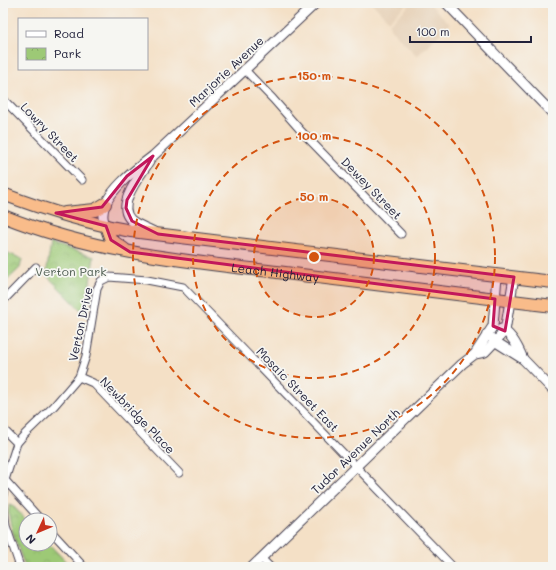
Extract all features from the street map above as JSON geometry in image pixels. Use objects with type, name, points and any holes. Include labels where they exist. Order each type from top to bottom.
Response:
[{"type":"highway","name":"Leach Highway","points":[[3,194],[56,213],[106,226],[158,234],[553,282]]},
{"type":"highway","points":[[56,213],[95,210],[105,204]]},
{"type":"highway","name":"Leach Highway","points":[[3,216],[30,227],[70,239],[130,252],[230,266],[553,306]]},
{"type":"highway","points":[[106,226],[111,240],[117,246],[130,252]]},
{"type":"street","name":"Marjorie Avenue","points":[[105,204],[112,193],[128,176],[152,156],[316,3]]},
{"type":"street","points":[[446,3],[553,114]]},
{"type":"street","name":"Dewey Street","points":[[244,69],[306,136],[401,234]]},
{"type":"street","name":"Lowry Street","points":[[3,99],[82,180]]},
{"type":"street","name":"Marjorie Avenue","points":[[152,156],[130,192],[126,208],[127,215],[132,221],[158,234]]},
{"type":"street","points":[[105,204],[103,217],[106,226]]},
{"type":"street","points":[[3,301],[36,267]]},
{"type":"street","points":[[497,276],[493,326],[505,331],[518,348],[524,359],[553,390]]},
{"type":"street","name":"Mosaic Street East","points":[[101,281],[109,277],[147,280],[183,287],[453,567]]},
{"type":"street","name":"Tudor Avenue North","points":[[475,354],[485,352],[505,331],[514,277]]},
{"type":"street","name":"Verton Drive","points":[[17,443],[54,406],[79,376],[86,356],[97,288],[101,281]]},
{"type":"street","name":"Tudor Avenue North","points":[[252,567],[449,377],[475,354],[493,326]]},
{"type":"street","points":[[487,334],[496,342],[524,359]]},
{"type":"street","name":"Newbridge Place","points":[[79,376],[93,383],[179,473]]},
{"type":"street","points":[[3,429],[17,443],[5,480],[3,495]]},
{"type":"street","points":[[5,480],[34,512]]},
{"type":"street","points":[[3,500],[6,526],[20,567]]},
{"type":"street","points":[[58,539],[84,567]]},
{"type":"street","points":[[261,558],[270,567]]},
{"type":"highlighted area","points":[[153,156],[127,200],[126,208],[132,221],[158,234],[514,277],[505,331],[493,326],[495,299],[130,252],[111,240],[106,226],[56,213],[102,207],[127,176]]},
{"type":"shaded area","points":[[372,3],[408,3],[389,21]]},
{"type":"shaded area","points":[[412,3],[429,3],[450,24],[417,56],[390,28],[389,24]]},
{"type":"green space","name":"Verton Park","points":[[51,243],[94,257],[85,314],[46,275]]},
{"type":"green space","points":[[3,251],[22,259],[20,268],[3,284]]},
{"type":"green space","points":[[10,505],[19,512],[18,548],[9,518]]},
{"type":"green space","points":[[20,552],[57,552],[71,567],[25,567]]}]
